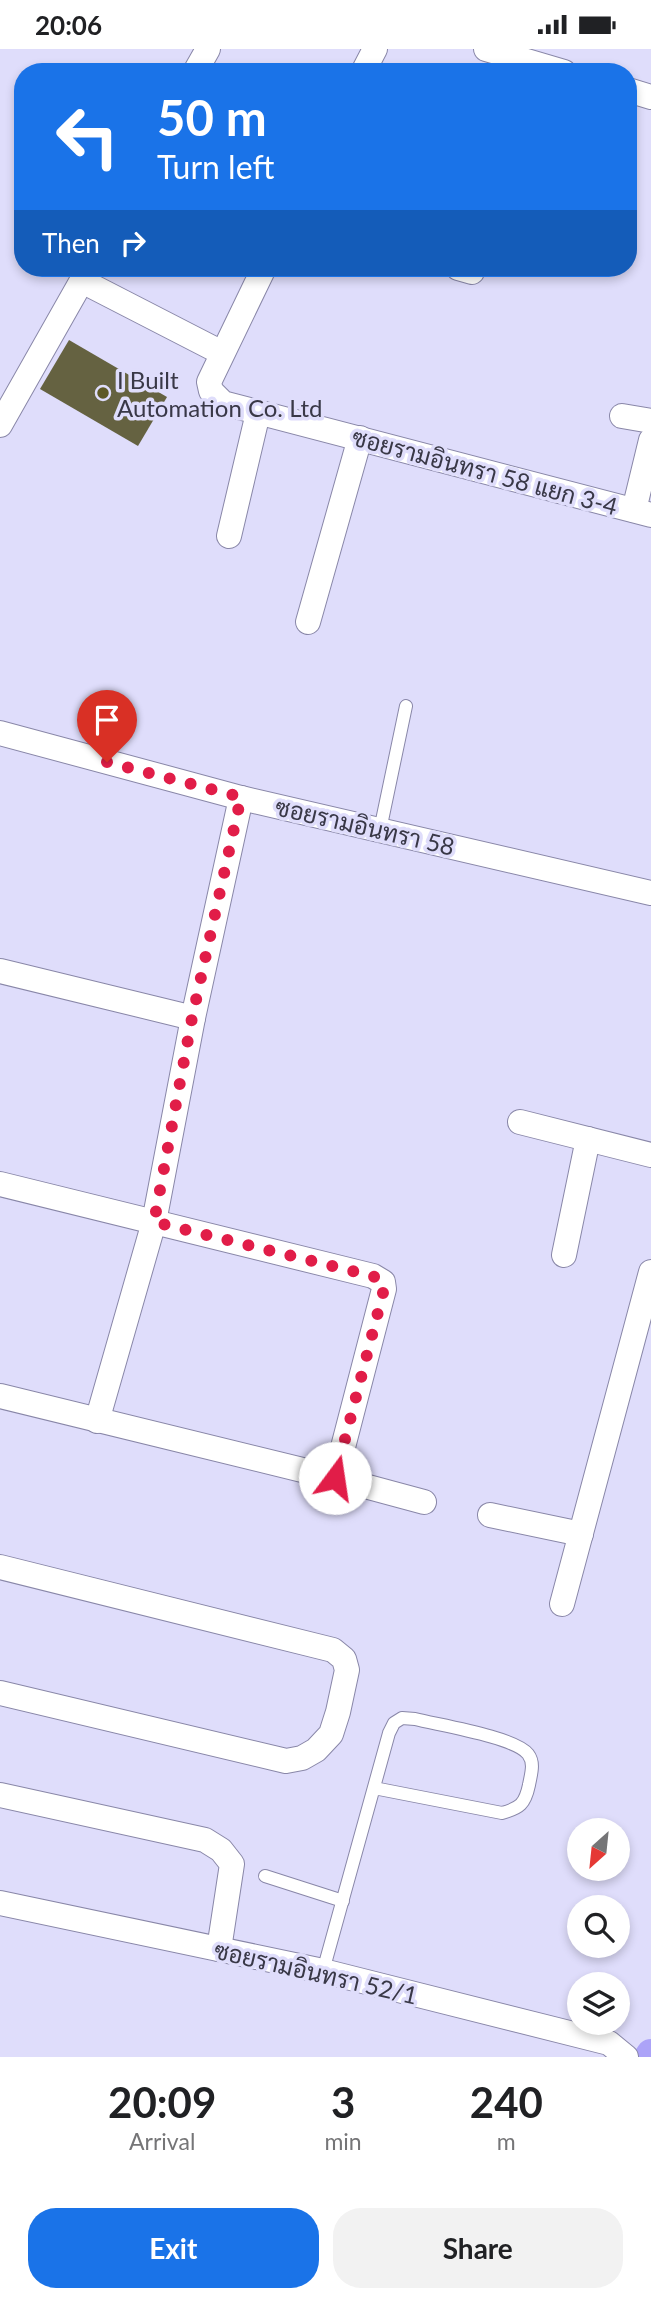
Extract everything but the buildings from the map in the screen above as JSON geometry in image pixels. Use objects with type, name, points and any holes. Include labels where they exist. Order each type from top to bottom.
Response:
[{"type":"street","points":[[486,49],[534,63]]},
{"type":"street","points":[[0,425],[84,277]]},
{"type":"street","points":[[91,277],[222,353]]},
{"type":"street","name":"ซอยรามอินทรา 58 แยก 3-4","points":[[260,277],[209,382],[211,391],[223,403],[643,513]]},
{"type":"street","points":[[229,536],[258,413]]},
{"type":"street","points":[[622,416],[651,421]]},
{"type":"street","points":[[308,622],[360,438]]},
{"type":"street","points":[[643,513],[651,440]]},
{"type":"street","name":"ซอยรามอินทรา 58","points":[[0,733],[241,797],[651,893]]},
{"type":"street","points":[[97,1421],[154,1222],[192,1018],[241,797]]},
{"type":"street","points":[[0,971],[192,1018]]},
{"type":"street","points":[[520,1122],[651,1155]]},
{"type":"street","points":[[564,1255],[588,1139]]},
{"type":"street","points":[[0,1184],[373,1276],[383,1282],[384,1289],[335,1478]]},
{"type":"street","points":[[562,1604],[646,1314],[651,1272]]},
{"type":"street","points":[[0,1396],[424,1502]]},
{"type":"street","points":[[490,1515],[581,1534]]},
{"type":"street","points":[[0,1567],[333,1650],[344,1659],[347,1670],[331,1734],[317,1749],[302,1758],[286,1761],[0,1693]]},
{"type":"street","points":[[0,1795],[205,1840],[221,1850],[232,1864],[219,1949]]},
{"type":"street","name":"ซอยรามอินทรา 52/1","points":[[0,1903],[323,1971],[618,2050]]},
{"type":"lane","points":[[380,830],[406,706]]},
{"type":"lane","points":[[323,1971],[389,1733],[394,1723],[402,1718],[491,1737],[519,1746],[529,1755],[533,1769],[526,1796],[518,1808],[502,1813],[374,1788]]},
{"type":"lane","points":[[265,1876],[343,1901]]},
{"type":"place","name":"I Built Automation Co. Ltd","points":[[103,393]]},
{"type":"route","points":[[107,762],[241,797],[192,1018],[154,1222],[373,1276],[383,1282],[384,1289],[335,1478]]}]
